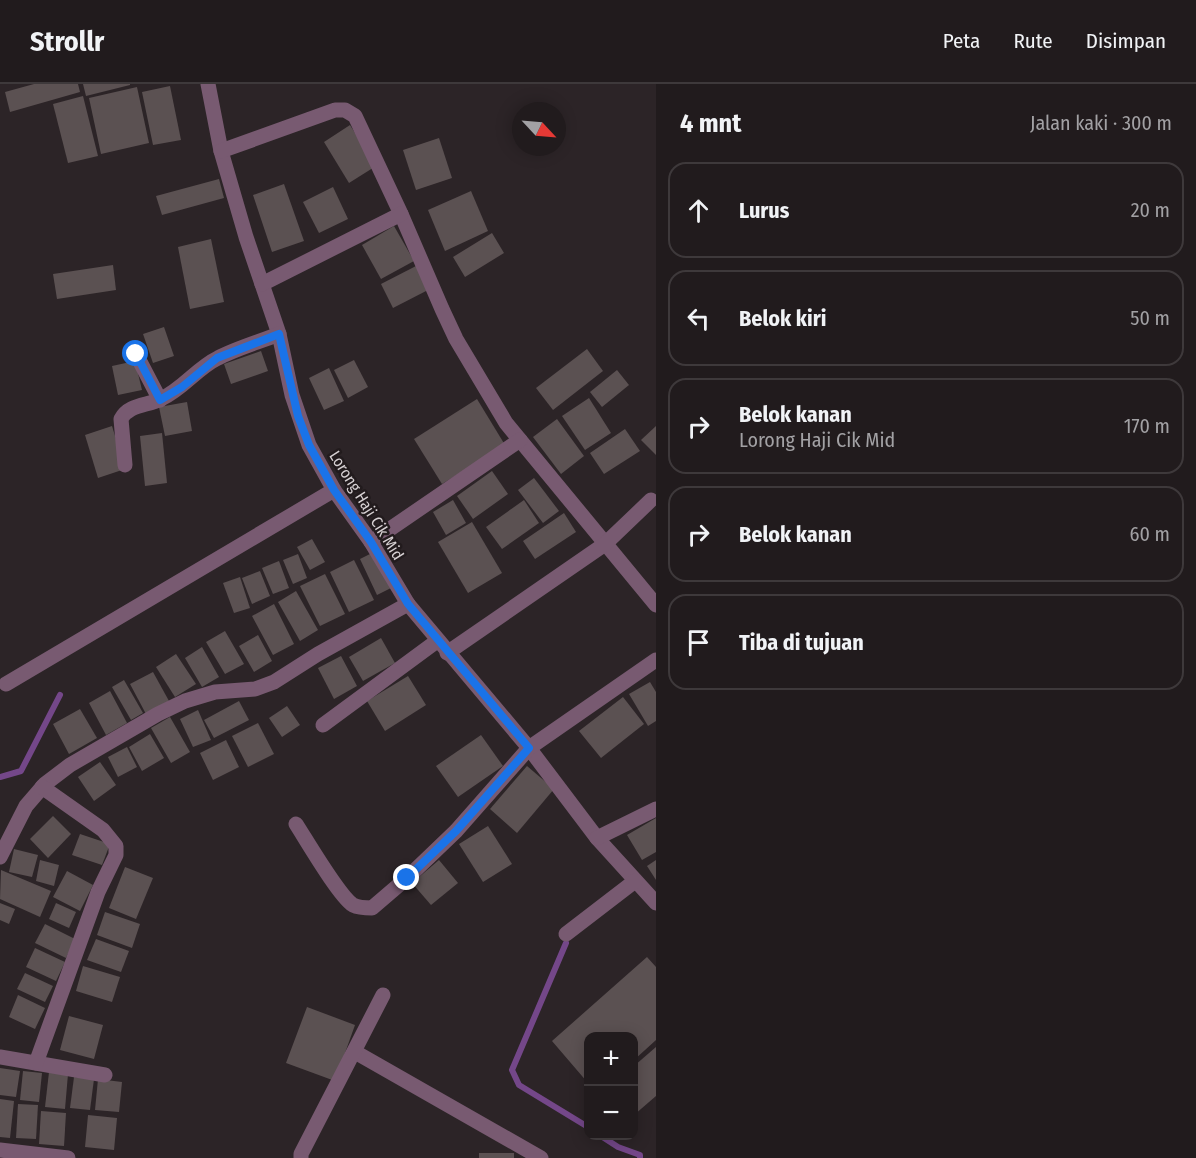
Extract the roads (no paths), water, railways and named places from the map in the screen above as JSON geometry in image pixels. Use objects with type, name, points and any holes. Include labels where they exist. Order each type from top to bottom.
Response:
[{"type":"street","name":"Lorong Haji Cik Mid","points":[[208,84],[221,151],[246,237],[279,334],[298,416],[309,445],[334,490],[371,542],[408,604],[529,748],[597,838],[656,903]]},
{"type":"street","points":[[221,151],[334,110],[345,110],[355,116],[456,339],[506,423],[656,605]]},
{"type":"street","points":[[262,284],[401,214]]},
{"type":"street","points":[[125,465],[121,419],[124,412],[129,408],[160,400],[182,387],[217,358],[279,334]]},
{"type":"street","points":[[136,354],[160,400]]},
{"type":"street","points":[[371,542],[520,440]]},
{"type":"street","points":[[6,684],[334,490]]},
{"type":"street","points":[[323,725],[442,646],[605,544],[651,500]]},
{"type":"street","points":[[0,857],[26,806],[43,785],[70,765],[185,701],[215,692],[255,688],[274,682],[318,654],[408,604]]},
{"type":"street","points":[[296,824],[322,866],[350,902],[362,908],[372,908],[456,831],[529,748],[656,660]]},
{"type":"street","points":[[36,1063],[98,892],[116,855],[116,846],[103,830],[43,785]]},
{"type":"street","points":[[597,838],[656,808]]},
{"type":"street","points":[[566,933],[635,881]]},
{"type":"street","points":[[301,1158],[383,995]]},
{"type":"street","points":[[355,1052],[541,1158]]},
{"type":"street","points":[[0,1057],[105,1075]]},
{"type":"street","points":[[0,1150],[68,1158]]},
{"type":"waterway","points":[[0,777],[21,771],[60,695]]},
{"type":"waterway","points":[[566,943],[512,1070],[519,1085],[584,1125]]},
{"type":"waterway","points":[[607,1140],[618,1147],[640,1155],[640,1158]]}]
